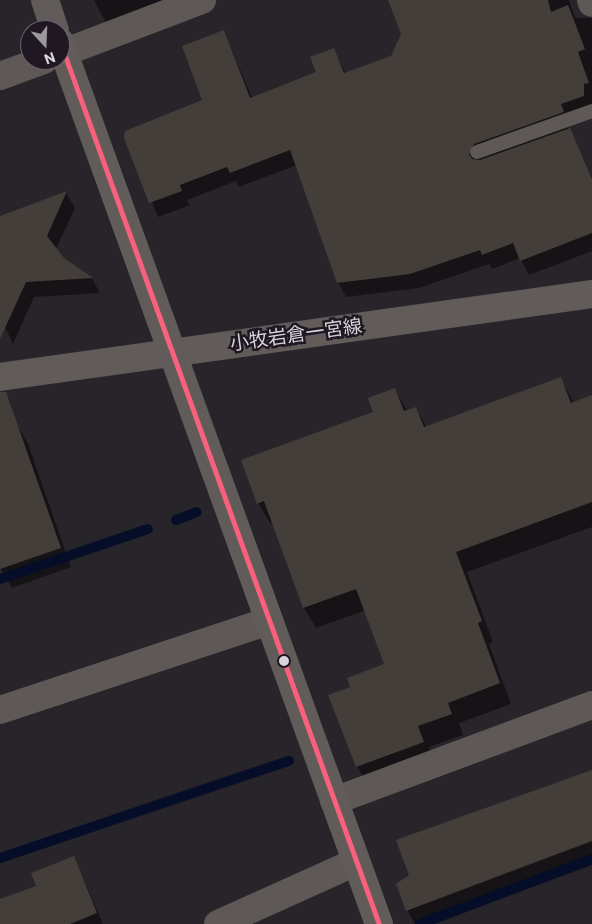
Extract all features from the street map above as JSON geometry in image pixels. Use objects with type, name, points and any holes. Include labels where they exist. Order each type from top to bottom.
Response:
[{"type":"street","points":[[45,0],[50,20]]},
{"type":"street","points":[[70,44],[202,0]]},
{"type":"street","points":[[0,76],[20,66]]},
{"type":"street","points":[[65,70],[171,351],[379,924]]},
{"type":"street","name":"小牧岩倉一宮線","points":[[0,377],[171,351],[592,294]]},
{"type":"street","points":[[0,710],[269,622]]},
{"type":"street","points":[[334,801],[592,705]]},
{"type":"street","points":[[218,924],[356,862]]},
{"type":"lane","points":[[477,152],[592,111]]},
{"type":"building","points":[[388,0],[548,0],[551,12],[568,5],[585,49],[578,52],[589,83],[584,84],[584,96],[561,104],[564,112],[474,144],[469,154],[472,159],[480,160],[570,128],[592,179],[592,233],[520,261],[513,243],[482,255],[480,250],[410,274],[337,283],[290,150],[230,173],[227,167],[180,185],[182,191],[149,203],[124,138],[125,131],[202,100],[182,46],[224,30],[250,98],[316,72],[310,57],[334,48],[344,73],[391,56],[401,34]]},
{"type":"building","points":[[67,191],[47,236],[64,258],[93,278],[26,282],[0,339],[0,216]]},
{"type":"building","points":[[561,377],[571,403],[592,395],[592,502],[456,552],[482,621],[478,623],[500,683],[448,703],[452,714],[418,726],[424,742],[356,767],[328,695],[350,687],[347,678],[384,664],[356,589],[303,608],[264,501],[257,504],[241,460],[373,412],[368,398],[395,388],[404,411],[416,407],[424,427]]},
{"type":"building","points":[[0,392],[6,392],[61,548],[0,569]]},
{"type":"building","points":[[592,770],[592,841],[406,911],[396,884],[409,875],[396,840]]},
{"type":"building","points":[[74,856],[97,913],[70,924],[0,924],[0,899],[36,886],[31,873]]},
{"type":"waterway","points":[[176,520],[197,512]]},
{"type":"waterway","points":[[0,579],[148,529]]},
{"type":"waterway","points":[[0,858],[289,761]]},
{"type":"waterway","points":[[420,924],[592,859]]},
{"type":"transit line","points":[[70,70],[379,924]]}]
